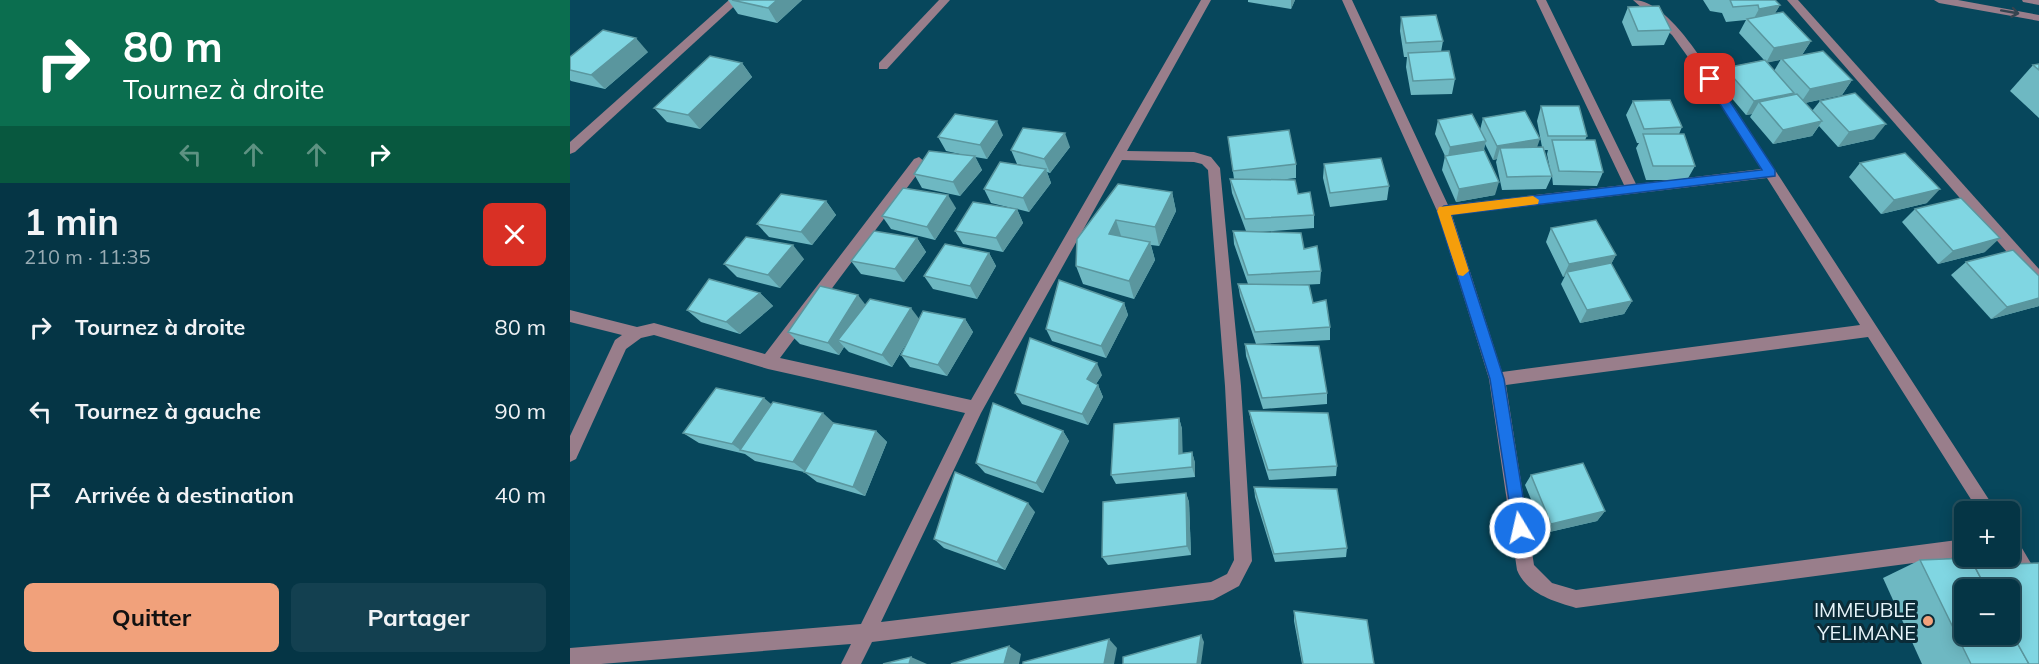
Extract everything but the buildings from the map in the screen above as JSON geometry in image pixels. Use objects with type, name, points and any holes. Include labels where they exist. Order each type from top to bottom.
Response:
[{"type":"street","points":[[570,149],[736,0]]},
{"type":"street","points":[[883,66],[945,0]]},
{"type":"street","points":[[850,664],[975,408],[1206,0]]},
{"type":"street","points":[[1347,0],[1444,211],[1497,379],[1527,570],[1547,590],[1576,599],[1954,549]]},
{"type":"street","points":[[1541,0],[1632,189]]},
{"type":"street","points":[[1638,0],[1676,32],[1710,79],[1982,501]]},
{"type":"street","points":[[1792,0],[2039,279]]},
{"type":"street","points":[[1939,0],[2039,18]]},
{"type":"street","points":[[2027,0],[2039,2]]},
{"type":"street","points":[[570,657],[866,633],[1213,591],[1233,580],[1243,561],[1233,386],[1214,168],[1206,160],[1194,157],[1120,155]]},
{"type":"street","points":[[768,362],[919,162]]},
{"type":"street","points":[[1444,211],[1770,173]]},
{"type":"street","points":[[570,316],[637,333]]},
{"type":"street","points":[[570,454],[620,345],[637,333],[654,329],[768,362],[975,408]]},
{"type":"street","points":[[1497,379],[1870,330]]},
{"type":"street","points":[[2020,562],[2039,595]]},
{"type":"slow traffic","points":[[1463,271],[1444,211],[1533,200]]},
{"type":"place","name":"IMMEUBLE YELIMANE","points":[[1928,621]]},
{"type":"route","points":[[1520,528],[1497,379],[1444,211],[1770,173],[1710,79]]}]
